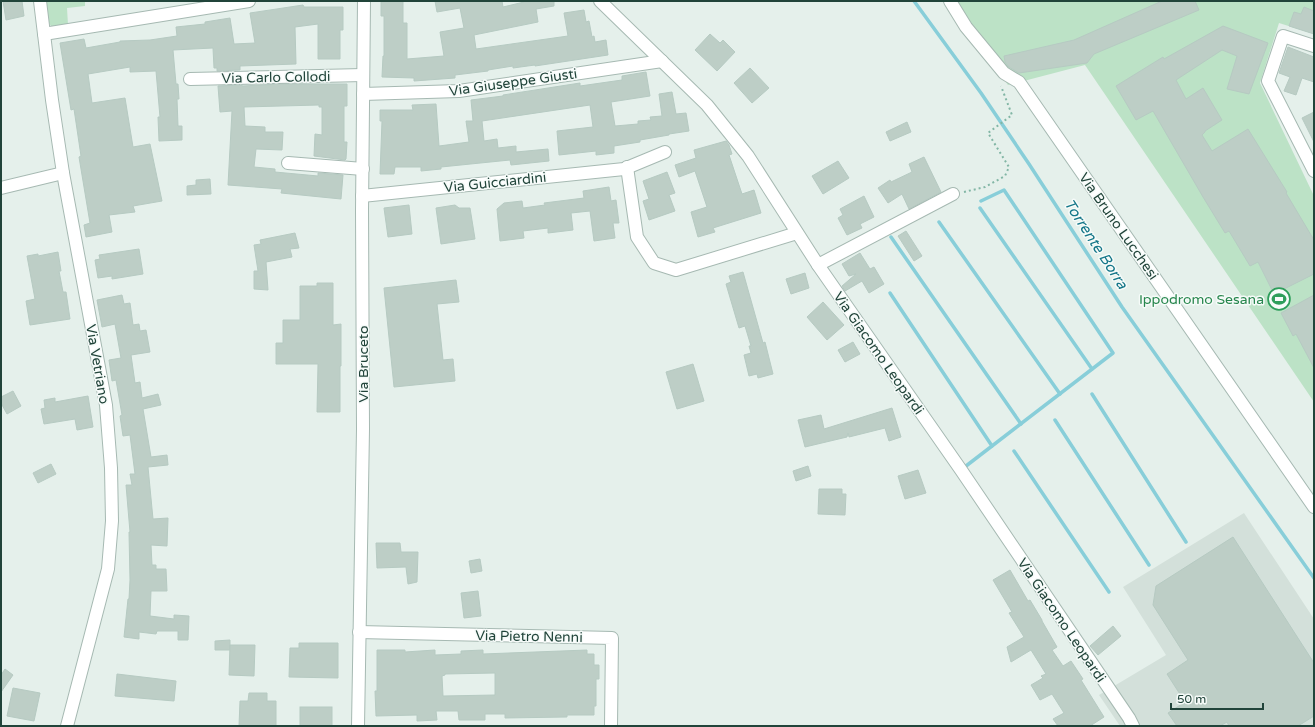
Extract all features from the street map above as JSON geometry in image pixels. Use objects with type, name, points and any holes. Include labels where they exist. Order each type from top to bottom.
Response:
[{"type":"street","name":"Via Vetriano","points":[[40,1],[52,100],[63,173],[106,405],[111,468],[112,514],[108,569],[67,726]]},
{"type":"street","points":[[44,34],[249,1]]},
{"type":"street","name":"Via Bruceto","points":[[358,726],[358,632],[363,429],[362,170],[364,1]]},
{"type":"street","name":"Via Giacomo Leopardi","points":[[600,1],[707,104],[748,156],[818,265],[965,477],[1133,726]]},
{"type":"street","points":[[950,1],[966,27],[1004,73]]},
{"type":"street","points":[[1314,46],[1283,36],[1268,81],[1314,171]]},
{"type":"street","name":"Via Giuseppe Giusti","points":[[363,94],[459,91],[662,62]]},
{"type":"street","name":"Via Bruno Lucchesi","points":[[1004,73],[1019,82],[1314,507]]},
{"type":"street","name":"Via Carlo Collodi","points":[[190,79],[363,75]]},
{"type":"street","name":"Via Guicciardini","points":[[362,196],[627,167],[665,152]]},
{"type":"street","points":[[288,163],[362,170]]},
{"type":"street","points":[[627,167],[637,237],[654,263],[676,270],[797,232]]},
{"type":"street","points":[[1,188],[63,173]]},
{"type":"street","points":[[818,265],[953,194]]},
{"type":"street","name":"Via Pietro Nenni","points":[[358,632],[612,638],[611,726]]},
{"type":"path","points":[[953,194],[985,187],[1005,176],[1009,167],[988,133],[1012,115],[1001,87],[1004,73]]},
{"type":"shaded area","points":[[1244,513],[1314,619],[1314,726],[1120,726],[1099,695],[1166,655],[1123,587]]},
{"type":"green space","points":[[42,1],[85,1],[85,6],[67,8],[68,25],[51,26],[46,19]]},
{"type":"green space","name":"Ippodromo Sesana","points":[[947,1],[1314,1],[1314,34],[1279,23],[1260,83],[1314,196],[1314,402],[1085,65],[1008,85]]},
{"type":"building","points":[[3,1],[22,1],[24,16],[6,20]]},
{"type":"building","points":[[381,1],[403,1],[403,23],[407,23],[407,59],[444,56],[440,32],[464,28],[460,8],[437,12],[435,1],[502,1],[503,7],[524,1],[554,1],[554,6],[536,9],[538,22],[474,35],[476,49],[568,36],[564,13],[584,10],[586,22],[589,21],[592,37],[594,36],[595,42],[606,40],[608,55],[535,66],[513,68],[513,66],[455,75],[455,78],[414,81],[414,78],[382,77],[384,56],[384,16],[381,16]]},
{"type":"building","points":[[1162,1],[1195,1],[1199,10],[1094,54],[1087,63],[1019,73],[1009,67],[1005,62],[1004,56],[1074,40]]},
{"type":"building","points":[[303,5],[304,7],[343,7],[343,30],[340,30],[340,59],[318,59],[318,24],[295,27],[296,64],[240,66],[240,70],[217,71],[217,68],[214,68],[213,48],[173,50],[179,99],[177,99],[178,126],[182,126],[182,140],[159,141],[158,117],[160,117],[156,71],[130,72],[130,67],[88,74],[92,103],[125,98],[133,147],[150,144],[162,201],[133,206],[135,212],[109,215],[112,232],[86,237],[84,225],[90,223],[79,157],[81,156],[74,109],[71,110],[60,43],[84,39],[86,48],[120,41],[150,40],[177,36],[176,27],[205,24],[205,22],[230,18],[234,44],[255,43],[250,13]]},
{"type":"building","points":[[1304,7],[1314,11],[1314,34],[1289,26],[1294,12],[1301,14]]},
{"type":"building","points":[[1223,26],[1268,43],[1249,94],[1227,89],[1237,56],[1222,50],[1176,80],[1186,99],[1203,88],[1222,120],[1205,131],[1202,135],[1212,151],[1248,129],[1287,192],[1286,193],[1314,240],[1314,274],[1274,294],[1258,262],[1250,266],[1229,231],[1225,233],[1153,111],[1136,120],[1116,86],[1163,57],[1164,59]]},
{"type":"building","points":[[710,34],[720,43],[723,40],[735,52],[717,71],[695,50]]},
{"type":"building","points":[[1288,47],[1314,57],[1314,82],[1302,78],[1296,95],[1284,91],[1290,77],[1279,73]]},
{"type":"building","points":[[750,68],[769,88],[752,103],[734,83]]},
{"type":"building","points":[[646,72],[650,96],[611,102],[615,126],[638,124],[638,121],[651,120],[650,117],[662,116],[659,94],[672,92],[676,114],[686,113],[689,131],[614,146],[614,153],[596,155],[596,151],[559,155],[557,131],[593,127],[590,105],[482,121],[484,141],[497,139],[498,148],[516,146],[516,152],[548,149],[549,161],[511,165],[510,160],[441,167],[441,169],[421,171],[421,167],[395,167],[394,174],[380,174],[382,121],[380,121],[380,110],[413,110],[412,105],[436,104],[439,146],[469,142],[466,121],[473,121],[471,100],[580,83],[580,86],[622,80],[622,76]]},
{"type":"building","points":[[347,84],[347,106],[344,106],[344,142],[347,142],[346,159],[314,156],[315,134],[322,135],[322,107],[319,107],[319,105],[244,107],[245,126],[265,127],[265,132],[283,132],[282,150],[256,149],[254,167],[275,169],[275,172],[318,176],[318,173],[343,175],[341,199],[281,193],[282,189],[228,185],[232,111],[220,112],[218,86]]},
{"type":"building","points":[[1314,112],[1314,142],[1302,118]]},
{"type":"building","points":[[907,122],[911,132],[890,141],[886,132]]},
{"type":"building","points":[[726,141],[732,154],[729,155],[742,194],[754,190],[761,213],[713,228],[715,232],[698,237],[691,212],[707,207],[695,171],[679,177],[675,165],[696,158],[694,150]]},
{"type":"building","points":[[924,157],[941,192],[909,209],[902,194],[888,203],[878,188],[890,180],[891,182],[912,172],[909,164]]},
{"type":"building","points":[[838,161],[849,178],[823,194],[812,176]]},
{"type":"building","points":[[667,172],[675,193],[669,195],[675,211],[649,220],[643,201],[649,199],[643,181]]},
{"type":"building","points":[[210,179],[211,194],[187,195],[187,186],[196,185],[196,180]]},
{"type":"building","points":[[609,187],[611,201],[616,200],[619,223],[613,223],[615,238],[594,241],[590,211],[571,213],[573,230],[548,233],[548,228],[523,231],[524,238],[500,241],[497,209],[504,203],[522,201],[523,208],[545,205],[544,203],[584,198],[583,191]]},
{"type":"building","points":[[864,196],[874,217],[860,224],[862,228],[847,235],[838,218],[843,215],[840,209]]},
{"type":"building","points":[[409,205],[412,234],[388,237],[384,208]]},
{"type":"building","points":[[455,205],[459,208],[470,208],[475,239],[441,244],[436,208]]},
{"type":"building","points":[[906,231],[922,256],[914,261],[898,236]]},
{"type":"building","points":[[295,233],[299,248],[290,249],[292,257],[266,262],[268,290],[254,289],[254,271],[258,271],[254,245],[261,244],[260,240]]},
{"type":"building","points":[[139,249],[143,274],[112,279],[112,276],[98,278],[95,260],[100,259],[99,255]]},
{"type":"building","points":[[58,252],[61,271],[59,271],[63,292],[66,292],[70,319],[30,325],[26,301],[35,299],[27,256],[38,254],[38,256]]},
{"type":"building","points":[[860,253],[870,269],[874,267],[884,284],[869,293],[862,281],[845,291],[842,286],[856,274],[849,276],[842,264]]},
{"type":"building","points":[[743,272],[763,343],[765,342],[773,374],[758,378],[757,374],[749,376],[744,355],[751,353],[749,346],[751,346],[745,326],[739,328],[726,284],[731,282],[729,276]]},
{"type":"building","points":[[805,273],[809,288],[791,294],[786,279]]},
{"type":"building","points":[[456,280],[459,302],[437,304],[443,360],[453,359],[455,381],[394,387],[384,288]]},
{"type":"building","points":[[317,283],[333,283],[333,325],[341,324],[340,412],[317,412],[318,364],[276,364],[276,343],[283,343],[283,320],[300,320],[300,286],[317,286]]},
{"type":"building","points":[[122,295],[124,304],[130,303],[133,325],[139,324],[140,331],[146,330],[150,352],[131,355],[135,383],[140,382],[142,398],[158,394],[161,405],[143,409],[151,457],[167,455],[168,465],[148,467],[153,519],[168,518],[167,546],[151,545],[152,565],[156,565],[156,569],[166,569],[167,591],[151,591],[150,616],[174,619],[174,615],[189,616],[188,640],[178,640],[178,631],[157,631],[156,634],[139,632],[139,639],[124,637],[130,580],[130,532],[126,485],[132,485],[130,474],[135,474],[130,435],[123,436],[120,416],[122,415],[116,380],[112,381],[109,360],[121,358],[115,324],[102,327],[97,300]]},
{"type":"building","points":[[1314,295],[1314,368],[1296,334],[1293,336],[1281,313]]},
{"type":"building","points":[[823,302],[844,325],[827,340],[807,317]]},
{"type":"building","points":[[853,342],[860,354],[845,362],[838,350]]},
{"type":"building","points":[[693,364],[704,401],[677,409],[666,372]]},
{"type":"building","points":[[13,391],[21,406],[7,414],[1,403],[1,397]]},
{"type":"building","points":[[88,396],[93,427],[77,430],[75,419],[44,424],[41,409],[45,408],[44,400],[55,398],[55,402]]},
{"type":"building","points":[[892,408],[901,437],[889,441],[885,428],[849,437],[848,433],[847,437],[805,447],[798,420],[821,415],[824,429]]},
{"type":"building","points":[[51,464],[56,474],[38,483],[33,473]]},
{"type":"building","points":[[808,466],[811,476],[796,481],[793,471]]},
{"type":"building","points":[[918,470],[926,493],[905,499],[898,476]]},
{"type":"building","points":[[819,489],[842,489],[842,494],[846,494],[845,515],[818,514]]},
{"type":"building","points":[[1233,537],[1314,663],[1314,716],[1298,726],[1229,726],[1227,722],[1220,726],[1177,726],[1168,713],[1185,702],[1167,674],[1188,660],[1153,605],[1156,586]]},
{"type":"building","points":[[376,543],[400,543],[401,552],[418,552],[417,582],[408,584],[406,567],[377,568]]},
{"type":"building","points":[[480,559],[482,571],[471,573],[469,561]]},
{"type":"building","points":[[1010,570],[1028,601],[1030,600],[1057,647],[1052,650],[1063,666],[1071,661],[1083,679],[1081,680],[1104,717],[1090,726],[1058,726],[1053,719],[1064,713],[1052,694],[1040,700],[1031,685],[1043,678],[1041,676],[1046,674],[1031,650],[1011,662],[1007,647],[1024,637],[1009,613],[1012,612],[993,580]]},
{"type":"building","points":[[478,591],[481,616],[464,618],[461,593]]},
{"type":"building","points":[[1113,626],[1121,636],[1098,655],[1090,646]]},
{"type":"building","points":[[230,640],[230,650],[215,650],[215,641]]},
{"type":"building","points":[[299,643],[338,643],[338,678],[289,677],[290,648],[299,648]]},
{"type":"building","points":[[230,645],[255,645],[254,676],[229,675]]},
{"type":"building","points":[[377,650],[405,650],[405,652],[435,650],[435,655],[461,654],[461,651],[483,650],[483,654],[587,650],[587,654],[594,654],[594,665],[599,665],[599,679],[596,679],[596,706],[594,706],[594,715],[505,718],[505,714],[485,714],[485,720],[459,720],[458,711],[436,711],[437,720],[417,721],[417,715],[376,716],[375,691],[377,691]],"holes":[[[495,673],[495,695],[443,696],[442,676],[445,674]]]},
{"type":"building","points":[[5,669],[13,675],[1,692],[1,675]]},
{"type":"building","points":[[117,674],[176,681],[174,701],[115,696]]},
{"type":"building","points":[[13,688],[40,693],[34,721],[7,716]]},
{"type":"building","points":[[249,693],[267,693],[267,701],[276,701],[276,726],[239,726],[240,701],[248,701]]},
{"type":"building","points":[[300,707],[332,707],[332,726],[300,726]]},
{"type":"waterway","name":"Torrente Borra","points":[[914,1],[981,93],[1122,307],[1314,578]]},
{"type":"waterway","points":[[966,466],[1113,353],[1004,190],[981,201]]},
{"type":"waterway","points":[[980,208],[1092,369]]},
{"type":"waterway","points":[[939,222],[1060,394]]},
{"type":"waterway","points":[[891,237],[1021,424]]},
{"type":"waterway","points":[[890,293],[992,446]]},
{"type":"waterway","points":[[1092,394],[1186,542]]},
{"type":"waterway","points":[[1055,420],[1149,565]]},
{"type":"waterway","points":[[1014,451],[1109,592]]},
{"type":"place","name":"Ippodromo Sesana","points":[[1279,299]]}]
